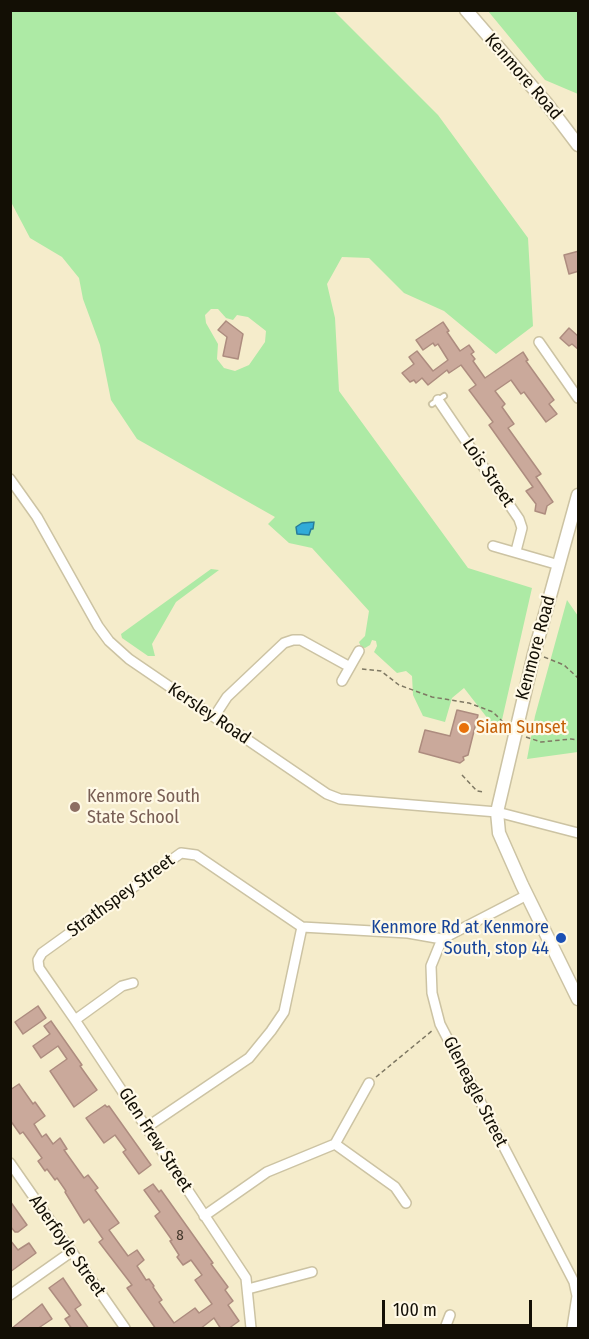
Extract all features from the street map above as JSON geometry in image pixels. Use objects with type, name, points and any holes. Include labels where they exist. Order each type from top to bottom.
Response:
[{"type":"street","name":"Kenmore Road","points":[[466,10],[579,145]]},
{"type":"street","points":[[539,342],[579,398]]},
{"type":"street","name":"Lois Street","points":[[438,400],[519,519],[522,528],[516,551]]},
{"type":"street","name":"Kersley Road","points":[[10,479],[36,517],[98,626],[109,641],[129,658],[327,794],[340,799],[497,812],[579,833]]},
{"type":"street","name":"Kenmore Road","points":[[579,495],[534,654],[497,812],[499,833],[527,896],[579,999]]},
{"type":"street","points":[[494,546],[559,565]]},
{"type":"street","points":[[214,717],[227,697],[284,643],[301,640],[350,667]]},
{"type":"street","points":[[342,681],[359,651]]},
{"type":"street","name":"Strathspey Street","points":[[38,960],[42,953],[182,853],[196,855],[302,927]]},
{"type":"street","points":[[147,1127],[249,1058],[270,1031],[284,1012],[302,927],[408,933],[441,939],[527,896]]},
{"type":"street","name":"Gleneagle Street","points":[[441,939],[431,966],[432,993],[440,1024],[574,1282],[577,1296],[572,1329]]},
{"type":"street","name":"Glen Frew Street","points":[[38,960],[39,968],[246,1278],[249,1290],[251,1329]]},
{"type":"street","points":[[75,1020],[122,986],[133,983]]},
{"type":"street","points":[[204,1216],[267,1172],[335,1144],[369,1083]]},
{"type":"street","points":[[335,1144],[395,1187],[406,1203]]},
{"type":"street","name":"Aberfoyle Street","points":[[10,1163],[125,1329]]},
{"type":"street","points":[[10,1295],[71,1252]]},
{"type":"street","points":[[249,1290],[312,1272]]},
{"type":"street","points":[[445,1329],[450,1316]]},
{"type":"path","points":[[534,654],[564,665],[579,678]]},
{"type":"path","points":[[350,667],[381,671],[399,685],[432,697],[469,703],[493,712],[515,733],[541,742],[579,740]]},
{"type":"path","points":[[462,775],[477,791],[483,792]]},
{"type":"path","points":[[369,1083],[440,1024]]},
{"type":"green space","points":[[11,11],[334,11],[438,115],[528,238],[533,326],[496,354],[444,311],[404,293],[369,258],[342,257],[327,284],[335,318],[339,391],[468,568],[532,588],[499,733],[464,688],[452,698],[445,722],[423,716],[413,695],[412,676],[406,671],[397,673],[374,652],[377,646],[376,641],[372,640],[365,648],[361,647],[359,642],[365,636],[369,611],[312,548],[289,543],[268,524],[275,517],[137,439],[111,400],[100,345],[83,299],[79,278],[62,257],[30,238],[11,202]],"holes":[[[211,309],[218,309],[226,318],[233,320],[237,315],[248,317],[266,331],[265,342],[249,365],[235,371],[224,368],[217,359],[218,344],[206,323],[205,315]]]},
{"type":"green space","points":[[488,11],[578,11],[578,94],[545,80]]},
{"type":"green space","points":[[211,569],[219,570],[176,602],[152,644],[155,656],[148,656],[122,638],[121,634]]},
{"type":"green space","points":[[567,600],[578,616],[578,752],[527,759],[535,716]]},
{"type":"water","points":[[314,522],[309,535],[297,534],[296,527],[302,523]]},
{"type":"building","points":[[579,251],[579,271],[569,274],[564,255]]},
{"type":"building","points":[[226,321],[243,334],[238,359],[223,356],[227,337],[218,330]]},
{"type":"building","points":[[443,322],[460,351],[469,345],[474,352],[471,354],[475,359],[473,361],[485,378],[523,352],[528,360],[526,361],[554,400],[549,404],[557,414],[546,422],[524,392],[521,394],[511,380],[495,391],[505,404],[502,407],[514,424],[508,428],[541,474],[536,477],[553,502],[547,506],[545,514],[535,511],[536,504],[526,491],[533,487],[489,425],[493,422],[469,390],[476,385],[461,365],[449,373],[447,370],[428,385],[422,378],[416,383],[414,380],[410,382],[402,373],[414,364],[409,357],[417,351],[433,371],[448,360],[438,344],[435,346],[433,343],[423,350],[416,340]]},
{"type":"building","points":[[569,328],[579,337],[579,350],[572,344],[569,346],[560,338]]},
{"type":"building","points":[[457,710],[478,715],[468,755],[463,757],[464,760],[460,763],[419,752],[425,730],[450,736]]},
{"type":"building","points":[[38,1006],[46,1018],[23,1034],[15,1022]]},
{"type":"building","points":[[51,1021],[97,1090],[74,1107],[50,1071],[67,1059],[58,1046],[41,1058],[33,1046],[50,1034],[44,1026]]},
{"type":"building","points":[[19,1084],[45,1116],[34,1124],[42,1137],[46,1134],[53,1144],[60,1138],[67,1149],[64,1150],[84,1178],[88,1175],[98,1188],[95,1190],[119,1223],[109,1230],[128,1256],[137,1250],[144,1260],[137,1266],[146,1280],[149,1279],[154,1286],[162,1300],[159,1302],[174,1323],[195,1308],[199,1313],[212,1304],[195,1280],[202,1275],[191,1260],[183,1265],[177,1257],[179,1255],[170,1241],[172,1240],[155,1216],[160,1212],[144,1190],[153,1184],[159,1192],[161,1190],[213,1263],[211,1264],[228,1287],[225,1290],[233,1301],[228,1305],[239,1321],[228,1329],[221,1329],[214,1318],[200,1329],[156,1329],[127,1288],[132,1285],[99,1242],[103,1239],[89,1219],[84,1223],[57,1178],[55,1180],[47,1169],[45,1171],[38,1161],[42,1158],[23,1132],[20,1134],[10,1120],[10,1090]]},
{"type":"building","points":[[105,1105],[109,1106],[151,1165],[139,1174],[123,1152],[126,1150],[115,1135],[104,1143],[86,1118]]},
{"type":"building","points":[[10,1201],[27,1225],[18,1232],[10,1226]]},
{"type":"building","points":[[10,1240],[18,1250],[29,1243],[36,1253],[10,1272]]},
{"type":"building","points":[[63,1278],[81,1305],[75,1309],[89,1329],[72,1329],[65,1319],[70,1316],[49,1288]]},
{"type":"building","points":[[42,1304],[52,1319],[37,1329],[11,1329]]},
{"type":"place","name":"Siam Sunset","points":[[464,728]]},
{"type":"place","name":"Kenmore South State School","points":[[75,807]]},
{"type":"place","name":"Kenmore Rd at Kenmore South, stop 44","points":[[561,938]]}]
